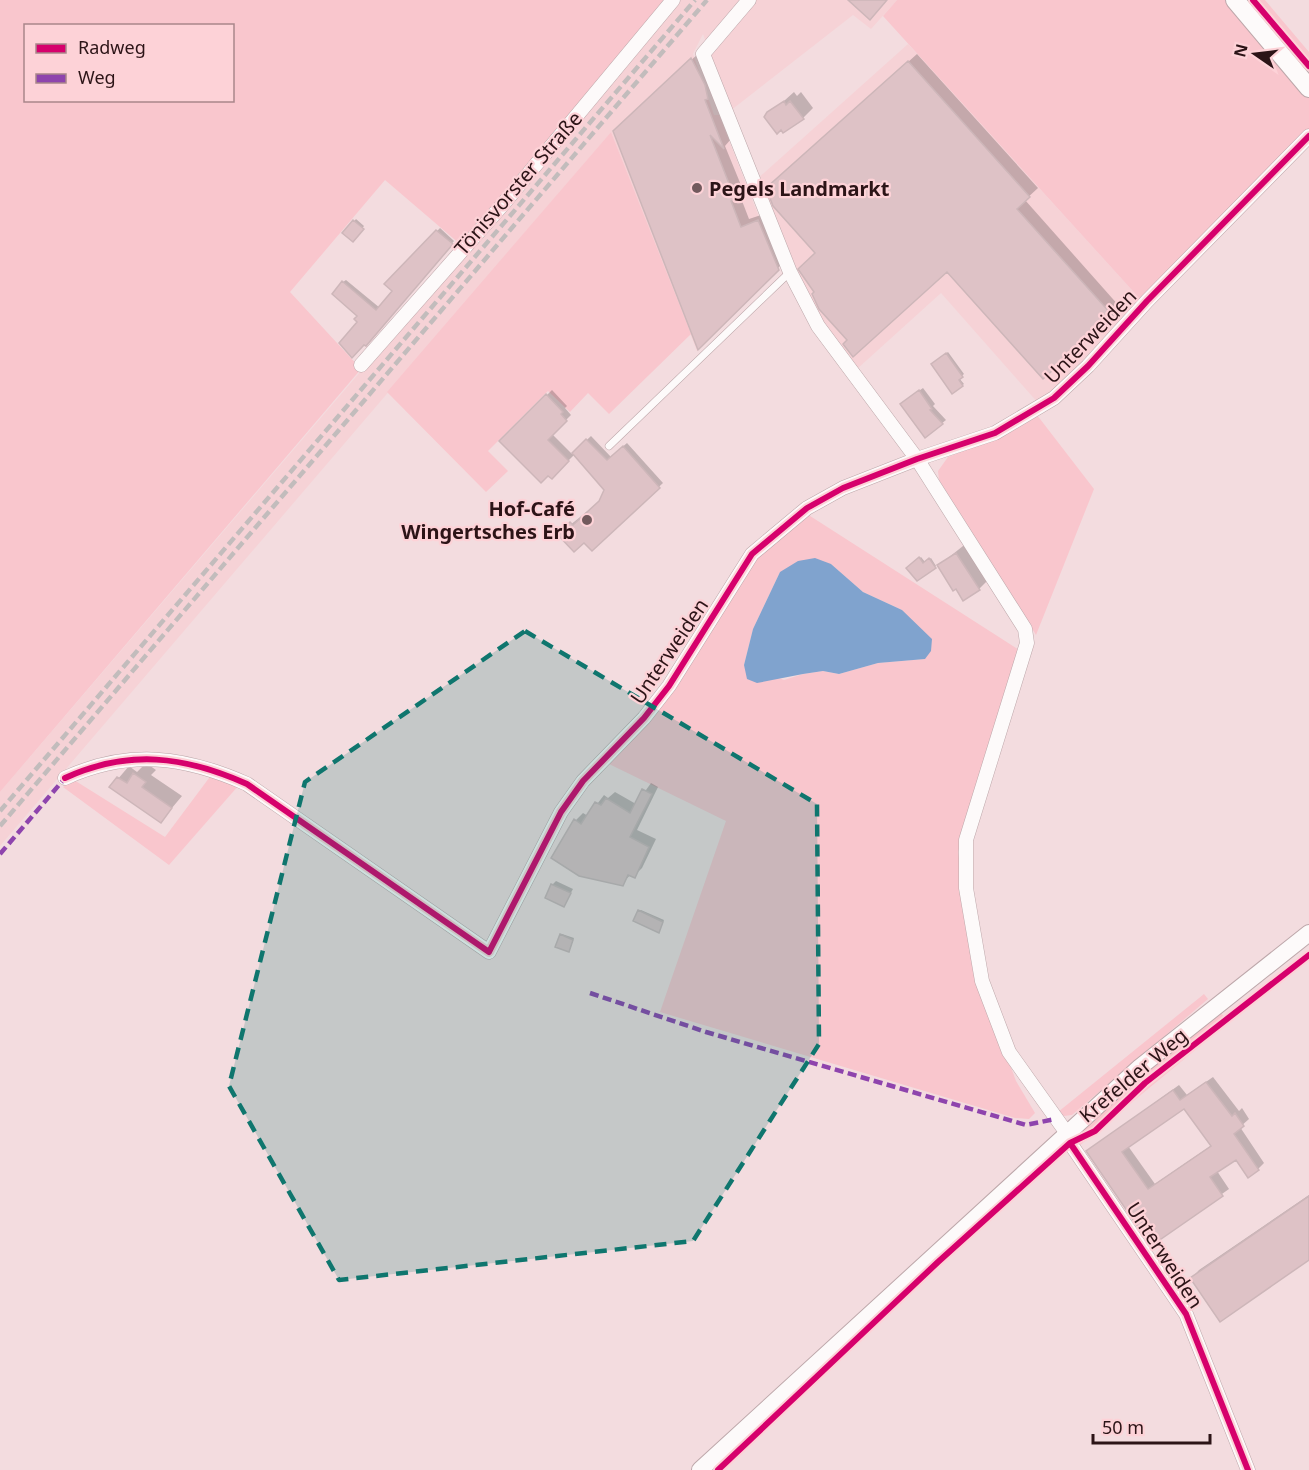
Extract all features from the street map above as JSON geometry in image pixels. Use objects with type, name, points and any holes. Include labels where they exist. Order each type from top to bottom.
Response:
[{"type":"main road","points":[[1235,0],[1309,88]]},
{"type":"street","name":"Tönisvorster Straße","points":[[361,365],[504,203],[673,0]]},
{"type":"street","name":"Unterweiden","points":[[749,0],[702,54],[790,272],[818,326],[917,459],[1025,629],[1027,643],[966,840],[966,888],[982,981],[1009,1052],[1066,1132],[1070,1143],[1186,1314],[1248,1470]]},
{"type":"street","name":"Unterweiden","points":[[65,778],[94,765],[164,758],[212,769],[247,784],[489,952],[561,812],[583,781],[644,718],[669,686],[752,554],[807,508],[843,488],[917,459],[995,433],[1054,398],[1088,366],[1147,301],[1309,136]]},
{"type":"street","name":"Krefelder Weg","points":[[700,1470],[1066,1132],[1140,1067],[1309,933]]},
{"type":"lane","points":[[609,446],[790,272]]},
{"type":"highlighted area","points":[[525,631],[817,804],[819,1044],[693,1241],[339,1280],[229,1086],[305,782]]},
{"type":"shaded area","points":[[0,0],[669,0],[461,245],[385,180],[290,292],[361,369],[0,792]]},
{"type":"shaded area","points":[[679,0],[897,0],[871,29],[853,15],[730,111],[703,34],[693,54],[714,115],[719,115],[779,268],[775,274],[697,351],[611,132],[0,846],[0,792]]},
{"type":"shaded area","points":[[897,0],[1230,0],[1309,93],[1309,129],[1141,300],[883,16]]},
{"type":"shaded area","points":[[1249,0],[1265,0],[1309,52],[1309,71]]},
{"type":"shaded area","points":[[908,44],[1141,300],[1080,368],[1039,404],[941,293],[857,369],[824,326],[794,274],[756,180]]},
{"type":"shaded area","points":[[611,132],[691,334],[609,414],[588,393],[570,412],[548,391],[488,451],[508,471],[486,492],[387,392]]},
{"type":"shaded area","points":[[1037,415],[1094,489],[1036,635],[939,480],[938,471],[948,457],[995,438]]},
{"type":"shaded area","points":[[807,514],[1019,650],[958,852],[980,983],[1016,1081],[1035,1113],[1029,1119],[1015,1118],[660,1012],[726,821],[607,763],[751,560]],"holes":[[[831,564],[863,592],[902,610],[924,659],[878,663],[839,674],[823,671],[784,680],[744,665],[753,629],[780,572]]]},
{"type":"shaded area","points":[[212,774],[239,785],[169,865],[63,787],[74,780],[165,837]]},
{"type":"shaded area","points":[[1204,994],[1208,999],[1072,1115],[1064,1116],[1058,1112]]},
{"type":"shaded area","points":[[1220,1012],[1229,1022],[1079,1146],[1079,1132],[1152,1067]]},
{"type":"water","points":[[815,558],[831,564],[863,592],[902,610],[932,639],[931,651],[925,659],[878,663],[839,674],[823,671],[757,683],[747,679],[744,665],[753,629],[780,572],[798,561]]},
{"type":"building","points":[[848,0],[887,0],[870,20]]},
{"type":"building","points":[[691,58],[705,85],[708,99],[705,100],[724,149],[710,135],[735,199],[731,201],[741,227],[758,220],[779,270],[698,350],[613,131]]},
{"type":"building","points":[[908,61],[1030,197],[1017,209],[1113,316],[1043,379],[947,272],[853,357],[843,344],[847,340],[819,309],[812,294],[814,292],[798,269],[815,253],[773,206],[766,188]]},
{"type":"building","points":[[784,101],[786,105],[790,101],[804,119],[783,133],[781,130],[777,134],[764,117],[767,112]]},
{"type":"building","points":[[353,220],[364,229],[353,242],[342,233]]},
{"type":"building","points":[[436,230],[453,244],[366,346],[364,345],[352,358],[339,343],[357,322],[354,319],[357,316],[332,294],[342,281],[376,310],[392,291],[384,284]]},
{"type":"building","points":[[946,353],[963,377],[959,380],[963,386],[952,394],[931,364]]},
{"type":"building","points":[[919,390],[932,409],[930,410],[943,424],[925,438],[900,404]]},
{"type":"building","points":[[546,394],[563,412],[561,414],[567,421],[548,440],[569,461],[552,479],[548,476],[541,483],[499,441]]},
{"type":"building","points":[[586,439],[607,460],[623,446],[660,488],[592,551],[584,543],[574,552],[557,534],[570,522],[573,525],[599,501],[604,490],[572,453]]},
{"type":"building","points":[[956,553],[980,590],[963,601],[956,589],[953,591],[937,565]]},
{"type":"building","points":[[919,557],[923,563],[929,558],[936,568],[917,581],[906,568]]},
{"type":"building","points":[[133,773],[146,782],[142,787],[172,808],[161,823],[109,787],[117,777],[127,783]]},
{"type":"building","points":[[642,789],[652,794],[630,837],[649,847],[635,878],[628,875],[623,886],[579,876],[551,858],[574,819],[581,824],[595,802],[601,805],[606,798],[630,813]]},
{"type":"building","points":[[551,884],[571,893],[564,907],[545,898]]},
{"type":"building","points":[[638,910],[663,922],[659,933],[633,921]]},
{"type":"building","points":[[560,934],[573,940],[569,952],[555,947]]},
{"type":"building","points":[[1206,1082],[1232,1116],[1235,1113],[1244,1126],[1234,1134],[1259,1170],[1248,1178],[1236,1160],[1210,1177],[1223,1196],[1151,1246],[1086,1151],[1173,1090],[1180,1100]],"holes":[[[1184,1109],[1211,1146],[1148,1189],[1122,1152]]]},
{"type":"building","points":[[1309,1196],[1309,1260],[1220,1322],[1190,1278]]},
{"type":"railway","points":[[0,811],[695,0]]},
{"type":"railway","points":[[0,826],[707,0]]},
{"type":"marked path","points":[[0,854],[65,778]]},
{"type":"marked path","points":[[590,993],[706,1032],[1026,1125],[1055,1119]]},
{"type":"cycle path","points":[[1253,0],[1309,66]]},
{"type":"cycle path","points":[[65,778],[112,763],[156,760],[201,767],[247,784],[489,952],[561,812],[583,781],[644,718],[669,686],[752,554],[807,508],[843,488],[917,459],[995,433],[1054,398],[1088,366],[1147,301],[1309,136]]},
{"type":"cycle path","points":[[718,1470],[938,1262],[1070,1143],[1095,1131],[1145,1083],[1309,955]]},
{"type":"cycle path","points":[[1070,1143],[1186,1314],[1248,1470]]},
{"type":"place","name":"Pegels Landmarkt","points":[[697,188]]},
{"type":"place","name":"Hof-Café Wingertsches Erb","points":[[587,520]]}]
